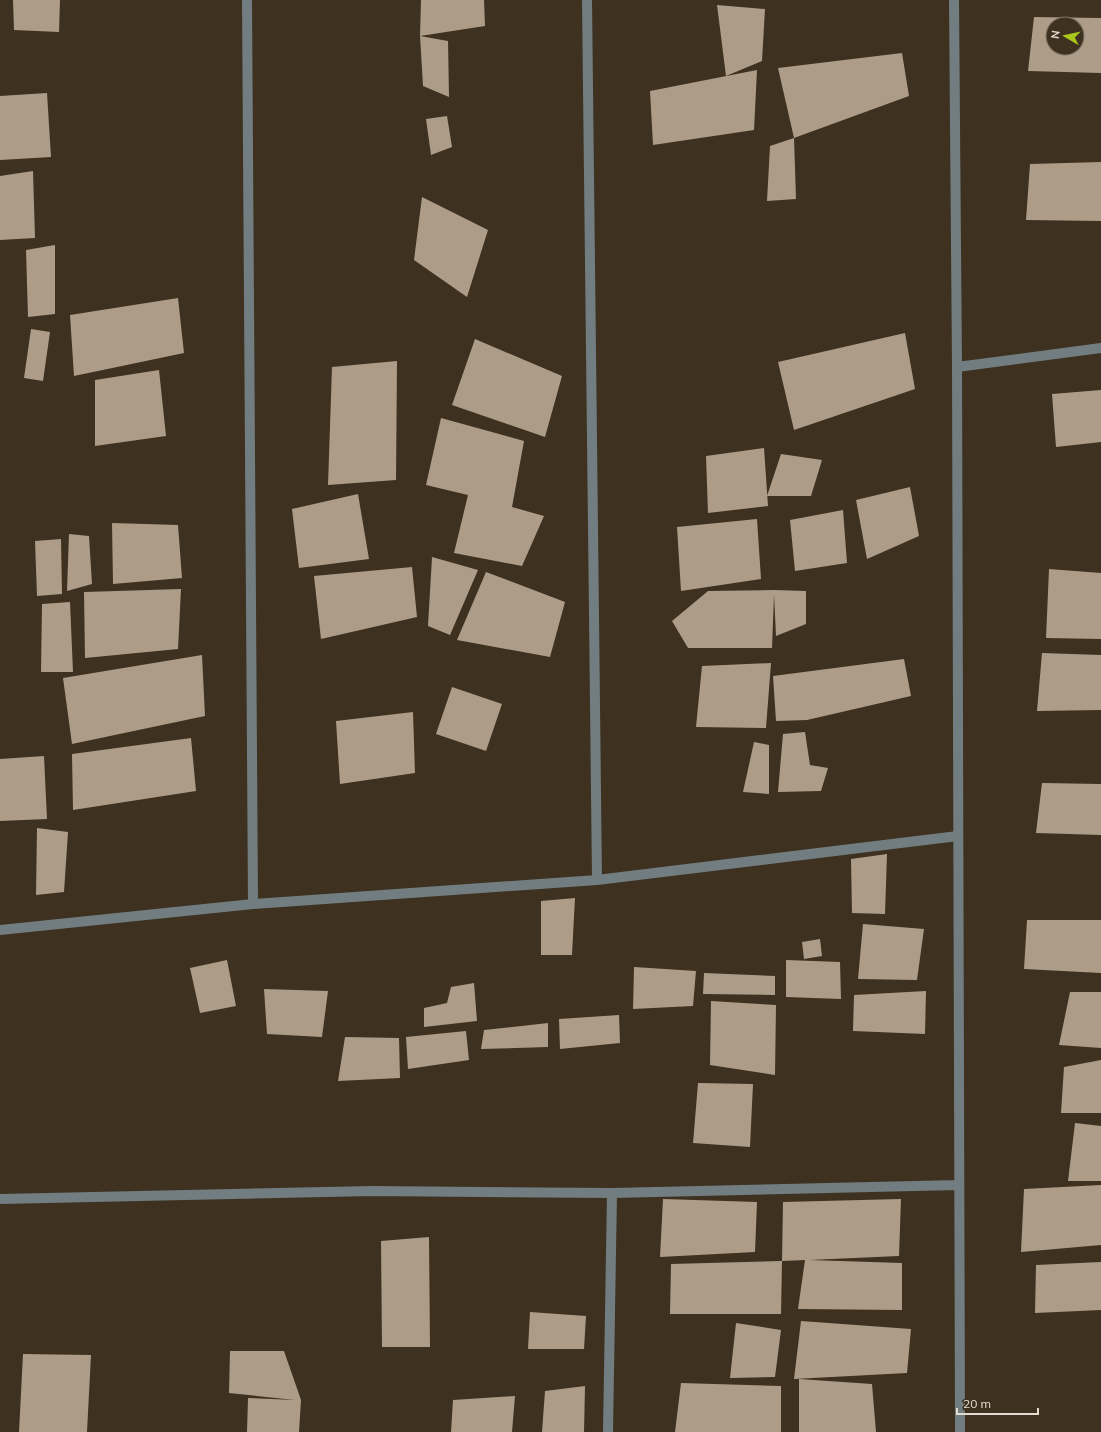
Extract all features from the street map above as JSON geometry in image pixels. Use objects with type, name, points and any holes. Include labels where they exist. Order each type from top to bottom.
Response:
[{"type":"street","points":[[247,0],[253,904]]},
{"type":"street","points":[[587,0],[597,880]]},
{"type":"street","points":[[954,0],[957,366],[960,1432]]},
{"type":"street","points":[[957,366],[1101,348]]},
{"type":"street","points":[[0,930],[253,904],[597,880],[958,836]]},
{"type":"street","points":[[0,1199],[372,1191],[612,1193],[959,1185]]},
{"type":"street","points":[[608,1432],[612,1193]]},
{"type":"building","points":[[13,0],[60,0],[59,32],[14,30]]},
{"type":"building","points":[[421,0],[484,0],[485,26],[420,36]]},
{"type":"building","points":[[717,5],[765,9],[762,61],[726,76]]},
{"type":"building","points":[[1034,17],[1045,17],[1045,56],[1085,56],[1085,18],[1101,18],[1101,73],[1028,71]]},
{"type":"building","points":[[420,36],[448,41],[449,97],[423,86]]},
{"type":"building","points":[[902,53],[909,96],[794,138],[778,68]]},
{"type":"building","points":[[757,70],[754,130],[653,145],[650,91]]},
{"type":"building","points":[[47,93],[51,157],[0,160],[0,96]]},
{"type":"building","points":[[447,116],[452,147],[431,155],[426,119]]},
{"type":"building","points":[[794,138],[796,199],[767,201],[770,146]]},
{"type":"building","points":[[1101,162],[1101,221],[1026,220],[1030,164]]},
{"type":"building","points":[[33,171],[35,238],[0,240],[0,176]]},
{"type":"building","points":[[422,197],[488,230],[467,297],[414,260]]},
{"type":"building","points":[[55,245],[55,314],[28,317],[26,250]]},
{"type":"building","points":[[178,298],[184,353],[74,376],[70,315]]},
{"type":"building","points":[[31,329],[50,332],[43,381],[24,378]]},
{"type":"building","points":[[905,333],[915,389],[794,430],[778,362]]},
{"type":"building","points":[[475,339],[562,376],[545,437],[452,405]]},
{"type":"building","points":[[397,361],[396,480],[328,485],[332,367]]},
{"type":"building","points":[[159,370],[166,436],[95,446],[95,380]]},
{"type":"building","points":[[1101,390],[1101,442],[1056,447],[1052,394]]},
{"type":"building","points":[[441,418],[524,441],[512,507],[544,516],[522,566],[454,553],[468,495],[426,485]]},
{"type":"building","points":[[764,448],[768,506],[708,513],[706,456]]},
{"type":"building","points":[[781,454],[822,460],[811,496],[767,496]]},
{"type":"building","points":[[910,487],[919,536],[867,559],[856,500]]},
{"type":"building","points":[[358,494],[369,559],[299,568],[292,509]]},
{"type":"building","points":[[843,510],[847,563],[795,571],[790,520]]},
{"type":"building","points":[[757,519],[761,579],[681,591],[677,527]]},
{"type":"building","points":[[112,523],[178,525],[182,578],[113,584]]},
{"type":"building","points":[[69,534],[89,536],[92,584],[67,591]]},
{"type":"building","points":[[61,539],[62,594],[37,596],[35,541]]},
{"type":"building","points":[[432,557],[478,570],[450,635],[428,626]]},
{"type":"building","points":[[412,567],[417,617],[321,639],[314,576]]},
{"type":"building","points":[[1049,569],[1101,573],[1101,639],[1046,638]]},
{"type":"building","points":[[486,572],[565,602],[550,657],[457,640]]},
{"type":"building","points":[[181,589],[178,649],[85,658],[84,592]]},
{"type":"building","points":[[708,591],[806,591],[806,624],[776,636],[774,595],[772,648],[688,648],[672,621]]},
{"type":"building","points":[[70,602],[73,672],[41,672],[42,604]]},
{"type":"building","points":[[1042,653],[1101,655],[1101,710],[1037,711]]},
{"type":"building","points":[[202,655],[205,716],[72,744],[63,678]]},
{"type":"building","points":[[904,659],[911,696],[807,720],[776,721],[773,676]]},
{"type":"building","points":[[771,663],[766,728],[696,727],[702,666]]},
{"type":"building","points":[[452,687],[502,704],[486,751],[436,734]]},
{"type":"building","points":[[413,712],[415,773],[340,784],[336,721]]},
{"type":"building","points":[[805,732],[810,765],[828,768],[821,791],[778,792],[783,734]]},
{"type":"building","points":[[191,738],[196,791],[73,810],[72,754]]},
{"type":"building","points":[[754,742],[769,745],[769,794],[743,792]]},
{"type":"building","points":[[44,756],[47,819],[0,821],[0,759]]},
{"type":"building","points":[[1042,783],[1101,784],[1101,835],[1036,833]]},
{"type":"building","points":[[37,828],[68,832],[64,892],[36,895]]},
{"type":"building","points":[[887,854],[885,914],[852,913],[851,859]]},
{"type":"building","points":[[575,898],[572,955],[541,955],[541,901]]},
{"type":"building","points":[[1027,920],[1101,920],[1101,973],[1024,969]]},
{"type":"building","points":[[863,924],[924,929],[917,980],[858,979]]},
{"type":"building","points":[[820,939],[822,956],[804,959],[802,942]]},
{"type":"building","points":[[227,960],[236,1006],[200,1013],[190,968]]},
{"type":"building","points":[[786,960],[840,962],[841,999],[786,997]]},
{"type":"building","points":[[634,967],[696,971],[693,1006],[633,1009]]},
{"type":"building","points":[[704,973],[775,976],[775,995],[703,994]]},
{"type":"building","points":[[474,983],[477,1021],[424,1027],[424,1008],[447,1003],[451,987]]},
{"type":"building","points":[[264,989],[328,991],[322,1037],[267,1034]]},
{"type":"building","points":[[926,991],[925,1034],[853,1031],[854,995]]},
{"type":"building","points":[[1070,992],[1101,992],[1101,1048],[1059,1045]]},
{"type":"building","points":[[711,1001],[776,1005],[775,1075],[710,1065]]},
{"type":"building","points":[[619,1015],[620,1043],[560,1049],[559,1019]]},
{"type":"building","points":[[548,1023],[548,1047],[481,1049],[484,1030]]},
{"type":"building","points":[[466,1031],[469,1060],[408,1069],[406,1037]]},
{"type":"building","points":[[345,1037],[399,1038],[400,1078],[338,1081]]},
{"type":"building","points":[[1101,1060],[1101,1113],[1061,1113],[1064,1067]]},
{"type":"building","points":[[698,1083],[753,1084],[750,1147],[693,1143]]},
{"type":"building","points":[[1075,1123],[1101,1126],[1101,1181],[1068,1181]]},
{"type":"building","points":[[1101,1185],[1101,1245],[1021,1252],[1024,1189]]},
{"type":"building","points":[[663,1199],[757,1202],[755,1252],[660,1257]]},
{"type":"building","points":[[901,1199],[899,1256],[809,1260],[902,1263],[902,1310],[798,1309],[805,1260],[782,1261],[783,1202]]},
{"type":"building","points":[[429,1237],[430,1347],[382,1347],[381,1241]]},
{"type":"building","points":[[782,1261],[781,1314],[670,1314],[671,1264]]},
{"type":"building","points":[[1101,1262],[1101,1310],[1035,1313],[1036,1265]]},
{"type":"building","points":[[530,1312],[586,1316],[584,1349],[528,1349]]},
{"type":"building","points":[[801,1321],[911,1329],[907,1373],[794,1379]]},
{"type":"building","points":[[736,1323],[781,1330],[775,1377],[730,1378]]},
{"type":"building","points":[[230,1351],[284,1351],[301,1400],[299,1432],[247,1432],[248,1398],[295,1400],[229,1393]]},
{"type":"building","points":[[23,1354],[91,1355],[87,1432],[19,1432]]},
{"type":"building","points":[[799,1379],[872,1384],[876,1432],[799,1432]]},
{"type":"building","points":[[681,1383],[781,1386],[781,1432],[675,1432]]},
{"type":"building","points":[[585,1386],[584,1432],[542,1432],[545,1391]]},
{"type":"building","points":[[515,1396],[512,1432],[451,1432],[453,1400]]}]
